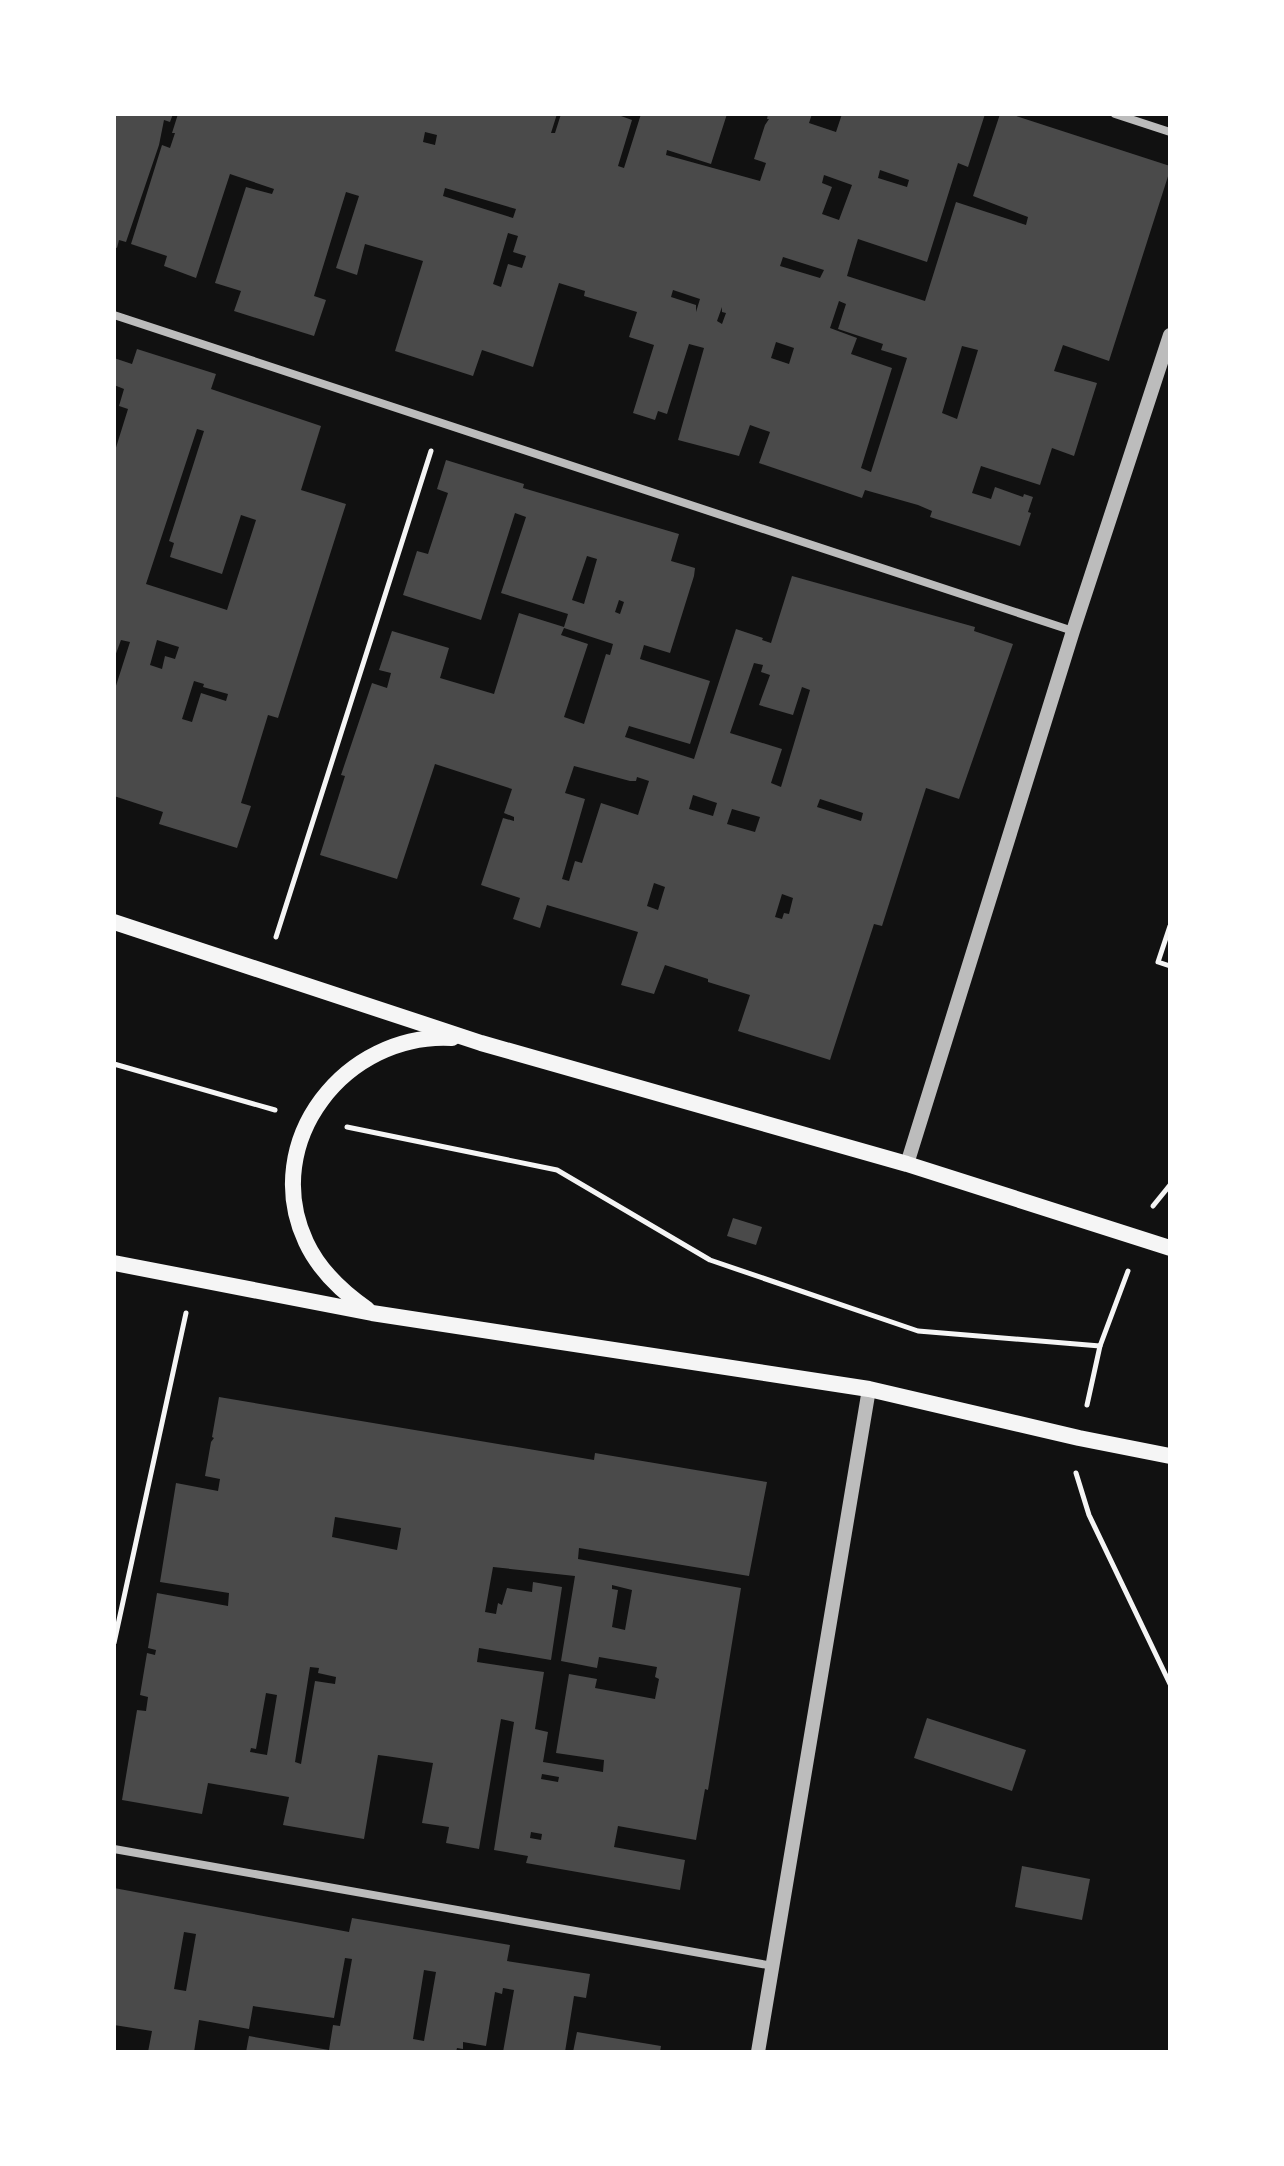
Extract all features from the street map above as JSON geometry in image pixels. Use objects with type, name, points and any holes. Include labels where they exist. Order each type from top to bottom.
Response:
[{"type":"main road","points":[[114,922],[481,1043],[907,1164],[1170,1248]]},
{"type":"main road","points":[[372,1313],[345,1294],[322,1269],[305,1240],[296,1208],[294,1174],[300,1142],[309,1120],[332,1085],[356,1064],[385,1048],[416,1039],[449,1037],[481,1043]]},
{"type":"main road","points":[[114,1263],[372,1313],[869,1389],[1170,1456]]},
{"type":"street","points":[[1115,114],[1170,132]]},
{"type":"street","points":[[114,315],[1073,631]]},
{"type":"street","points":[[907,1164],[1073,631],[1170,335]]},
{"type":"street","points":[[758,2052],[869,1389]]},
{"type":"street","points":[[114,1849],[774,1966]]},
{"type":"path","points":[[266,970],[439,424]]},
{"type":"path","points":[[1170,926],[1158,962],[1170,966]]},
{"type":"path","points":[[114,1064],[309,1120],[557,1170],[710,1260],[918,1331],[1100,1346]]},
{"type":"path","points":[[1170,1185],[1149,1211],[1100,1346],[1074,1468],[1089,1515],[1170,1684]]},
{"type":"path","points":[[114,1643],[194,1277]]},
{"type":"building","points":[[114,114],[173,114],[170,122],[164,120],[159,145],[126,242],[119,240],[117,248],[114,247]]},
{"type":"building","points":[[178,114],[557,114],[551,133],[555,133],[561,114],[622,114],[632,120],[618,166],[624,168],[641,114],[727,114],[711,164],[667,150],[666,155],[760,181],[766,163],[754,159],[769,119],[768,114],[812,114],[809,123],[836,132],[842,114],[985,114],[968,167],[958,163],[927,262],[858,239],[847,276],[925,301],[956,202],[1026,225],[1028,217],[973,196],[1000,114],[1010,114],[1170,166],[1170,170],[1109,361],[1063,345],[1054,371],[1097,383],[1074,456],[1052,448],[1040,485],[981,466],[972,493],[991,499],[995,487],[1023,497],[1024,494],[1033,497],[1020,546],[930,517],[932,511],[918,505],[865,490],[862,498],[759,463],[770,432],[750,425],[739,456],[678,440],[704,348],[689,344],[667,414],[658,411],[655,420],[633,413],[654,345],[629,337],[637,312],[584,296],[585,291],[559,283],[533,367],[482,350],[473,376],[395,351],[423,261],[365,244],[357,275],[336,268],[359,196],[346,192],[314,296],[326,300],[314,336],[234,311],[241,291],[215,283],[246,187],[272,194],[274,189],[230,174],[196,278],[164,266],[167,256],[131,244],[162,145],[170,148],[175,133],[172,133]],"holes":[[[425,132],[437,135],[435,145],[423,142]],[[880,170],[909,180],[907,187],[878,178]],[[824,175],[852,185],[839,220],[822,214],[832,187],[822,183]],[[445,188],[516,209],[513,218],[443,196]],[[508,233],[518,236],[513,252],[526,256],[522,268],[508,264],[501,287],[493,284]],[[783,257],[824,270],[820,278],[780,266]],[[673,290],[700,299],[696,312],[696,305],[671,297]],[[839,301],[846,304],[838,329],[883,344],[881,350],[907,358],[871,472],[861,468],[892,368],[851,354],[857,338],[830,328]],[[722,307],[722,312],[726,313],[722,324],[717,321]],[[776,342],[794,348],[789,364],[771,358]],[[962,346],[978,350],[957,419],[942,413]]]},
{"type":"building","points":[[137,349],[216,374],[211,389],[321,426],[301,490],[346,504],[278,718],[268,715],[241,803],[251,806],[237,848],[159,824],[163,812],[114,796],[114,692],[130,642],[121,640],[114,659],[114,454],[128,409],[119,406],[124,389],[114,385],[114,358],[132,364]],"holes":[[[197,429],[204,431],[169,541],[174,543],[170,557],[222,574],[241,515],[256,520],[227,610],[146,584]],[[157,640],[179,647],[175,659],[165,656],[162,669],[150,665]],[[194,681],[228,694],[226,701],[201,693],[192,722],[182,719]]]},
{"type":"building","points":[[446,460],[524,484],[523,488],[679,534],[671,561],[695,568],[670,653],[644,645],[640,659],[710,681],[690,744],[629,726],[625,737],[694,759],[736,629],[771,643],[792,576],[975,627],[974,631],[1013,644],[959,799],[926,788],[882,926],[874,924],[830,1060],[738,1031],[750,995],[708,982],[708,979],[665,965],[654,994],[621,985],[638,932],[547,905],[540,928],[513,919],[520,898],[481,885],[503,818],[514,821],[514,817],[504,813],[512,789],[435,764],[397,879],[320,855],[345,776],[341,775],[372,683],[387,688],[391,673],[379,670],[392,631],[449,648],[440,678],[494,694],[519,613],[564,627],[568,614],[501,593],[526,517],[515,513],[481,620],[403,595],[417,551],[428,554],[448,493],[437,489]],"holes":[[[587,556],[597,559],[584,604],[572,600]],[[619,600],[624,602],[620,614],[615,612]],[[564,628],[613,644],[610,655],[606,654],[584,724],[564,717],[588,644],[561,635]],[[754,663],[763,665],[761,672],[770,675],[759,705],[793,715],[802,687],[810,690],[781,787],[771,783],[782,749],[730,733]],[[574,766],[630,781],[636,781],[637,777],[649,781],[638,815],[601,803],[582,863],[575,861],[569,881],[562,879],[585,799],[565,793]],[[693,795],[717,803],[713,816],[689,809]],[[820,799],[863,813],[861,821],[817,807]],[[732,809],[760,817],[755,832],[727,824]],[[654,883],[665,887],[658,910],[647,906]],[[782,894],[793,898],[789,914],[784,913],[782,919],[775,917]]]},
{"type":"building","points":[[733,1218],[762,1227],[756,1245],[727,1236]]},
{"type":"building","points":[[219,1397],[594,1460],[595,1453],[767,1482],[749,1576],[579,1548],[578,1559],[741,1588],[708,1790],[705,1789],[696,1840],[618,1826],[614,1847],[685,1860],[680,1890],[526,1863],[528,1856],[494,1850],[514,1722],[501,1719],[479,1849],[446,1843],[449,1827],[422,1823],[433,1763],[386,1756],[378,1755],[364,1839],[283,1825],[289,1797],[208,1783],[202,1814],[122,1800],[137,1710],[146,1711],[148,1697],[140,1695],[147,1653],[155,1655],[156,1650],[148,1648],[157,1593],[228,1606],[229,1593],[160,1582],[176,1483],[218,1491],[220,1479],[205,1476]],"holes":[[[335,1517],[401,1528],[397,1550],[332,1537]],[[493,1567],[575,1576],[561,1661],[597,1668],[599,1657],[657,1667],[655,1677],[659,1679],[655,1699],[595,1688],[597,1679],[569,1674],[556,1753],[604,1760],[603,1772],[543,1762],[548,1732],[535,1729],[544,1672],[477,1662],[479,1648],[551,1660],[562,1587],[533,1582],[532,1592],[507,1588],[502,1605],[498,1603],[496,1614],[485,1612]],[[612,1585],[632,1590],[625,1630],[612,1627],[618,1590],[612,1589]],[[310,1667],[319,1668],[318,1673],[336,1677],[335,1684],[315,1681],[301,1764],[295,1762]],[[266,1693],[277,1695],[267,1755],[250,1752],[251,1748],[256,1749]],[[542,1774],[559,1777],[558,1782],[541,1779]],[[531,1832],[542,1834],[541,1840],[530,1838]]]},
{"type":"building","points":[[927,1718],[1026,1750],[1012,1791],[914,1758]]},
{"type":"building","points":[[1022,1866],[1090,1879],[1082,1920],[1015,1907]]},
{"type":"building","points":[[114,1888],[349,1932],[352,1918],[510,1945],[507,1961],[590,1974],[586,1998],[574,1996],[565,2052],[503,2052],[514,1990],[503,1988],[502,1994],[495,1992],[486,2046],[463,2042],[463,2049],[457,2048],[456,2052],[246,2052],[249,2036],[329,2050],[333,2025],[340,2026],[352,1959],[345,1958],[334,2018],[253,2006],[249,2029],[199,2020],[194,2052],[148,2052],[152,2031],[114,2025]],"holes":[[[184,1932],[196,1934],[186,1991],[174,1989]],[[424,1970],[436,1972],[424,2041],[413,2039]]]},
{"type":"building","points":[[577,2032],[661,2046],[660,2052],[573,2052]]}]
